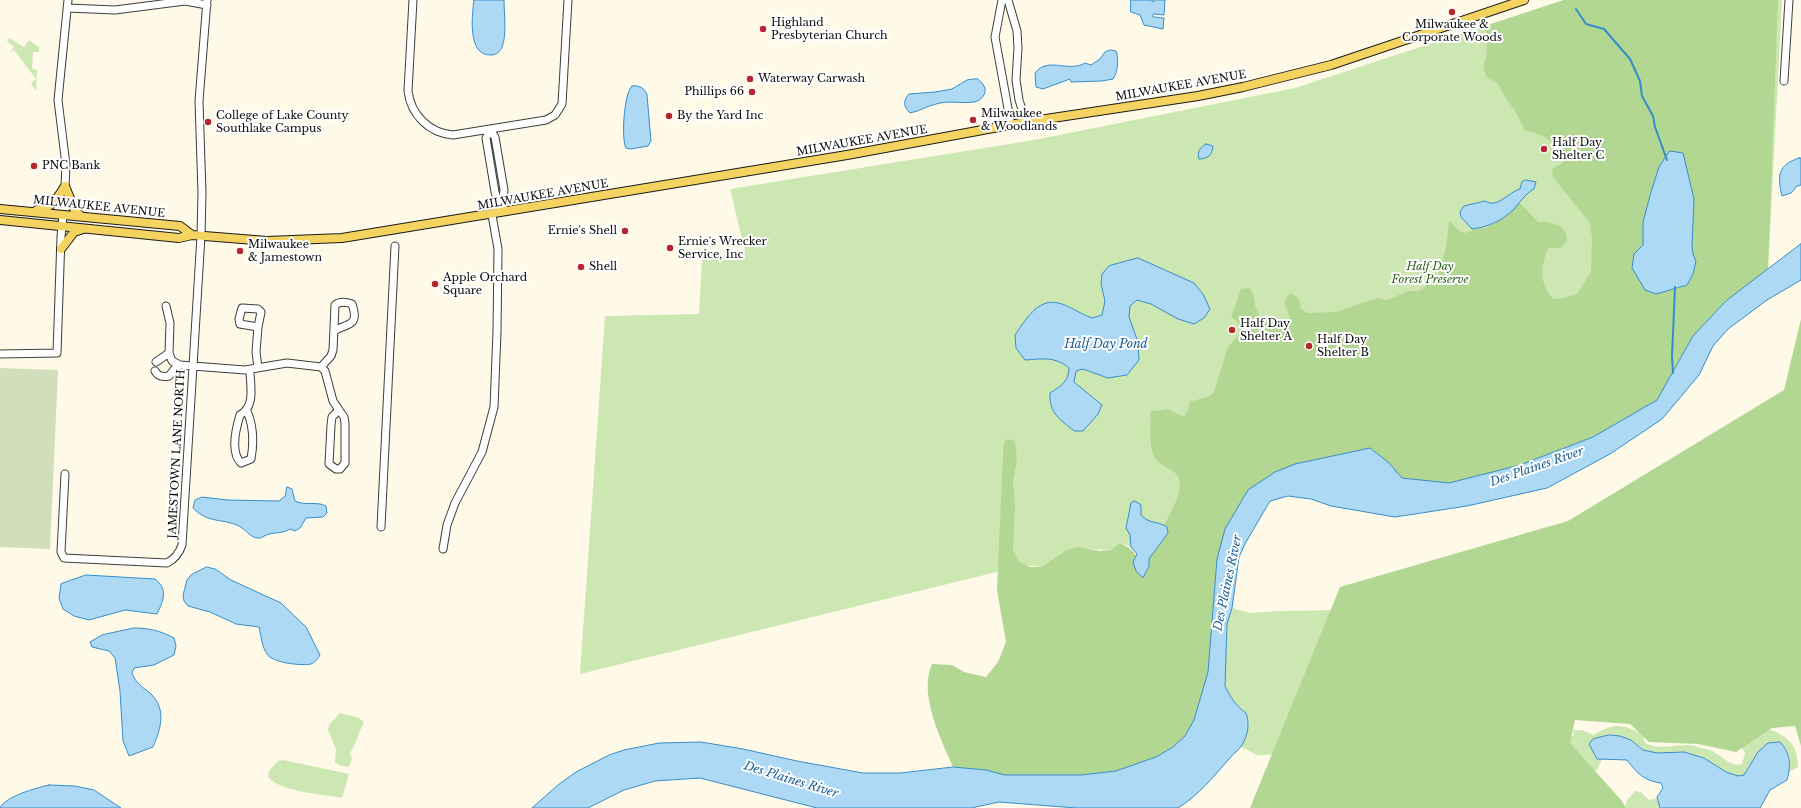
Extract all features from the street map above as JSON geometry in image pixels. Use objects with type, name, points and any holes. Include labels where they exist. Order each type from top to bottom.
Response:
[{"type":"main road","name":"MILWAUKEE AVENUE","points":[[0,220],[179,238],[197,236],[266,241],[342,238],[492,215],[501,212],[847,155],[1026,122],[1198,96],[1290,76],[1331,65],[1418,37],[1524,0]]},
{"type":"main road","points":[[27,211],[45,209],[55,202],[65,186]]},
{"type":"main road","points":[[65,186],[75,211],[81,216]]},
{"type":"main road","name":"MILWAUKEE AVENUE","points":[[0,209],[180,226],[197,236]]},
{"type":"main road","points":[[61,249],[74,232],[84,228]]},
{"type":"street","points":[[413,0],[408,91],[412,108],[421,120],[438,133],[453,135],[546,120],[558,111],[562,104],[568,0]]},
{"type":"street","points":[[1002,0],[995,37],[1011,125]]},
{"type":"street","points":[[1008,0],[1017,31],[1018,48],[1016,80],[1019,100],[1026,122]]},
{"type":"street","points":[[1784,81],[1789,0]]},
{"type":"street","points":[[65,186],[66,165],[58,100],[68,4],[115,10],[185,1],[207,2]]},
{"type":"street","name":"JAMESTOWN LANE NORTH","points":[[65,474],[60,552],[64,558],[167,563],[174,560],[180,552],[182,545],[192,366],[197,236],[202,193],[199,101],[207,2]]},
{"type":"street","points":[[490,130],[495,137],[504,190],[501,212]]},
{"type":"street","points":[[0,354],[57,353],[61,237],[64,215]]},
{"type":"street","points":[[443,549],[447,525],[455,503],[482,452],[494,407],[498,249],[492,215]]},
{"type":"street","points":[[381,527],[395,246]]},
{"type":"street","points":[[166,306],[170,323],[169,353],[172,361],[180,365],[250,370],[287,363],[321,367],[325,371],[334,401],[340,410],[344,417],[345,463],[340,469],[336,470],[329,464],[331,425],[332,417],[340,410]]},
{"type":"street","points":[[258,327],[256,352],[258,368]]},
{"type":"street","points":[[321,367],[331,356],[334,331]]},
{"type":"street","points":[[156,362],[169,353]]},
{"type":"street","points":[[155,371],[160,376],[169,376],[180,365]]},
{"type":"street","points":[[247,411],[253,428],[252,455],[251,459],[241,463],[236,459],[236,434],[240,415],[247,411],[250,404],[250,370]]},
{"type":"green space","name":"Half Day Forest Preserve","points":[[1564,0],[1782,0],[1767,290],[1288,483],[1130,538],[1131,547],[1121,543],[1111,550],[1088,549],[1060,556],[1041,567],[1025,565],[580,674],[605,316],[699,314],[702,260],[745,251],[730,189],[1034,140],[1295,88]]},
{"type":"green space","points":[[1564,0],[1778,0],[1768,269],[1726,301],[1693,336],[1657,400],[1593,437],[1520,465],[1449,483],[1402,478],[1389,463],[1370,448],[1295,464],[1217,559],[1208,672],[1194,720],[1185,736],[1173,748],[1156,757],[1116,771],[1081,775],[1005,775],[986,770],[953,767],[937,730],[929,702],[928,676],[932,664],[952,665],[964,672],[986,677],[998,662],[1006,642],[997,590],[1003,455],[1004,442],[1007,439],[1015,441],[1017,459],[1013,482],[1015,505],[1013,550],[1018,561],[1030,567],[1041,567],[1067,550],[1078,547],[1099,551],[1111,550],[1120,543],[1127,546],[1135,554],[1143,578],[1149,566],[1149,559],[1168,533],[1167,527],[1164,525],[1174,506],[1180,483],[1174,472],[1155,459],[1150,439],[1151,410],[1155,411],[1167,409],[1184,417],[1188,411],[1190,402],[1210,396],[1214,392],[1228,347],[1239,335],[1238,324],[1231,317],[1241,289],[1249,288],[1252,291],[1256,309],[1262,318],[1269,323],[1280,326],[1286,324],[1289,319],[1285,301],[1290,294],[1297,297],[1301,309],[1308,313],[1336,312],[1377,298],[1387,300],[1408,291],[1418,291],[1424,288],[1429,281],[1435,284],[1445,253],[1449,221],[1459,231],[1466,233],[1494,224],[1502,219],[1519,202],[1538,222],[1558,225],[1562,228],[1566,235],[1567,241],[1560,248],[1548,248],[1544,258],[1542,276],[1550,295],[1553,299],[1577,294],[1591,272],[1592,238],[1590,223],[1553,177],[1552,169],[1563,163],[1563,157],[1556,146],[1550,141],[1537,134],[1525,131],[1516,112],[1505,97],[1497,82],[1487,78],[1483,67],[1487,52],[1485,26]]},
{"type":"green space","points":[[9,38],[24,47],[29,40],[39,47],[39,52],[33,52],[32,69],[37,70],[36,91],[31,83],[36,79],[14,50],[9,53],[14,47],[7,41]]},
{"type":"green space","points":[[1801,319],[1801,746],[1795,726],[1772,728],[1736,752],[1698,744],[1649,742],[1630,724],[1575,720],[1570,743],[1622,801],[1626,808],[1250,808],[1340,587],[1568,521],[1784,390]]},
{"type":"green space","points":[[0,368],[58,370],[50,549],[0,547]]},
{"type":"green space","points":[[1232,608],[1250,613],[1344,610],[1573,719],[1568,736],[1574,736],[1573,730],[1582,730],[1593,735],[1607,728],[1618,726],[1629,728],[1643,735],[1645,743],[1650,745],[1660,747],[1692,745],[1711,750],[1728,762],[1737,765],[1742,764],[1745,753],[1738,741],[1763,726],[1778,733],[1788,740],[1795,751],[1798,767],[1789,772],[1790,760],[1786,749],[1758,752],[1744,775],[1738,776],[1726,772],[1704,758],[1684,752],[1657,753],[1643,750],[1631,740],[1589,744],[1597,759],[1602,759],[1597,770],[1589,770],[1572,748],[1572,745],[1257,755],[1241,747],[1249,723],[1246,713],[1234,701],[1225,686],[1227,624]]},
{"type":"green space","points":[[340,713],[359,718],[364,722],[350,753],[352,759],[349,767],[339,765],[335,762],[336,749],[328,730],[329,725]]},
{"type":"green space","points":[[283,760],[349,774],[342,798],[313,794],[282,786],[274,782],[268,777],[269,771],[278,761]]},
{"type":"green space","points":[[1635,791],[1641,792],[1649,800],[1657,797],[1660,808],[1625,808],[1627,800]]},
{"type":"water","points":[[474,0],[504,0],[504,42],[498,53],[491,55],[483,54],[478,49],[473,34],[472,24]]},
{"type":"water","points":[[1131,0],[1150,0],[1153,2],[1153,0],[1165,0],[1164,15],[1154,14],[1152,16],[1164,18],[1163,29],[1144,25],[1140,15],[1131,12]]},
{"type":"water","points":[[1111,50],[1116,51],[1118,58],[1118,65],[1113,79],[1102,81],[1071,82],[1070,79],[1043,89],[1036,87],[1035,73],[1040,68],[1052,65],[1079,66],[1085,63],[1091,65],[1100,59],[1105,52]]},
{"type":"water","points":[[978,79],[983,85],[985,91],[983,96],[977,101],[941,103],[910,113],[905,106],[905,101],[909,94],[952,89],[967,80]]},
{"type":"water","points":[[632,86],[637,86],[645,90],[647,95],[651,141],[648,146],[631,149],[626,148],[624,143],[624,116],[627,97]]},
{"type":"water","points":[[1206,144],[1213,146],[1212,152],[1209,156],[1199,159],[1198,154],[1202,147]]},
{"type":"water","points":[[1670,151],[1683,153],[1694,199],[1692,246],[1696,261],[1693,274],[1687,285],[1656,294],[1645,290],[1632,268],[1634,254],[1643,245],[1643,222],[1659,167]]},
{"type":"water","points":[[1801,158],[1801,185],[1797,186],[1791,193],[1782,196],[1780,182],[1781,172],[1787,164]]},
{"type":"water","points":[[1526,180],[1536,182],[1534,189],[1526,195],[1514,209],[1500,220],[1484,227],[1472,229],[1461,217],[1460,212],[1464,206],[1485,201],[1489,203],[1498,202],[1520,189],[1522,182]]},
{"type":"water","name":"Des Plaines River","points":[[1801,244],[1801,280],[1767,300],[1728,329],[1713,346],[1699,375],[1662,419],[1610,454],[1547,488],[1467,506],[1395,517],[1331,506],[1311,499],[1288,496],[1270,501],[1239,557],[1232,608],[1227,624],[1225,686],[1234,701],[1246,713],[1248,721],[1247,733],[1241,747],[1199,792],[1178,808],[1076,808],[999,802],[971,808],[817,808],[700,778],[655,781],[624,790],[588,808],[532,808],[558,785],[576,772],[609,755],[624,750],[659,743],[701,742],[863,773],[900,773],[953,767],[986,770],[1005,775],[1081,775],[1116,771],[1156,757],[1173,747],[1185,736],[1194,720],[1208,672],[1217,559],[1225,529],[1248,490],[1275,472],[1295,464],[1370,448],[1389,463],[1402,478],[1449,483],[1520,465],[1593,437],[1657,400],[1693,336],[1726,301]]},
{"type":"water","name":"Half Day Pond","points":[[1138,258],[1194,283],[1203,294],[1210,309],[1204,318],[1194,324],[1178,319],[1151,304],[1137,300],[1130,306],[1129,317],[1138,342],[1139,360],[1127,375],[1108,378],[1083,369],[1076,371],[1074,382],[1102,405],[1098,414],[1083,431],[1074,431],[1056,415],[1051,406],[1050,400],[1050,393],[1066,380],[1069,373],[1069,368],[1064,364],[1048,359],[1025,360],[1016,348],[1015,335],[1032,312],[1038,307],[1051,302],[1062,304],[1092,318],[1102,315],[1105,301],[1101,284],[1102,274],[1109,266]]},
{"type":"water","points":[[287,487],[292,489],[295,501],[326,506],[327,513],[323,517],[306,518],[300,528],[295,531],[290,529],[258,538],[252,536],[239,526],[210,519],[193,508],[195,500],[202,497],[228,500],[279,501],[285,496]]},
{"type":"water","points":[[1135,501],[1141,505],[1141,515],[1148,520],[1167,527],[1168,533],[1149,559],[1149,566],[1143,578],[1136,571],[1133,562],[1137,554],[1131,547],[1130,535],[1126,528],[1131,503]]},
{"type":"water","points":[[207,567],[215,569],[231,580],[281,603],[306,627],[320,655],[317,660],[311,664],[301,665],[275,660],[265,651],[259,627],[236,624],[210,612],[188,606],[184,601],[183,595],[187,580],[191,575]]},
{"type":"water","points":[[86,575],[155,579],[162,587],[164,596],[157,614],[125,610],[89,620],[74,616],[63,609],[59,598],[61,584]]},
{"type":"water","points":[[134,628],[150,629],[164,633],[174,638],[176,646],[174,655],[154,665],[134,668],[132,673],[133,676],[155,699],[161,712],[161,719],[153,747],[129,756],[123,741],[120,691],[115,658],[109,651],[92,647],[90,642],[102,635]]},
{"type":"water","points":[[1609,735],[1620,736],[1631,740],[1643,750],[1657,753],[1684,752],[1704,758],[1726,772],[1738,776],[1744,775],[1758,752],[1768,743],[1780,742],[1784,746],[1789,760],[1787,780],[1770,790],[1760,808],[1660,808],[1657,797],[1663,788],[1661,783],[1641,776],[1627,760],[1597,759],[1589,744],[1593,739]]},
{"type":"water","points":[[49,785],[75,786],[94,790],[121,808],[0,808],[8,800],[15,796],[29,790]]},
{"type":"waterway","points":[[1576,9],[1586,24],[1604,29],[1630,59],[1640,81],[1642,96],[1653,116],[1655,127],[1667,160]]},
{"type":"waterway","points":[[1673,373],[1672,357],[1675,287]]},
{"type":"place","name":"Milwaukee & Corporate Woods","points":[[1452,12]]},
{"type":"place","name":"Highland Presbyterian Church","points":[[763,29]]},
{"type":"place","name":"Waterway Carwash","points":[[750,79]]},
{"type":"place","name":"Phillips 66","points":[[752,92]]},
{"type":"place","name":"By the Yard Inc","points":[[669,116]]},
{"type":"place","name":"Milwaukee & Woodlands","points":[[973,120]]},
{"type":"place","name":"College of Lake County Southlake Campus","points":[[208,122]]},
{"type":"place","name":"Half Day Shelter C","points":[[1544,149]]},
{"type":"place","name":"PNC Bank","points":[[34,166]]},
{"type":"place","name":"Ernie's Shell","points":[[625,231]]},
{"type":"place","name":"Ernie's Wrecker Service, Inc","points":[[670,248]]},
{"type":"place","name":"Milwaukee & Jamestown","points":[[240,251]]},
{"type":"place","name":"Shell","points":[[581,267]]},
{"type":"place","name":"Apple Orchard Square","points":[[435,284]]},
{"type":"place","name":"Half Day Shelter A","points":[[1232,330]]},
{"type":"place","name":"Half Day Shelter B","points":[[1309,346]]}]
